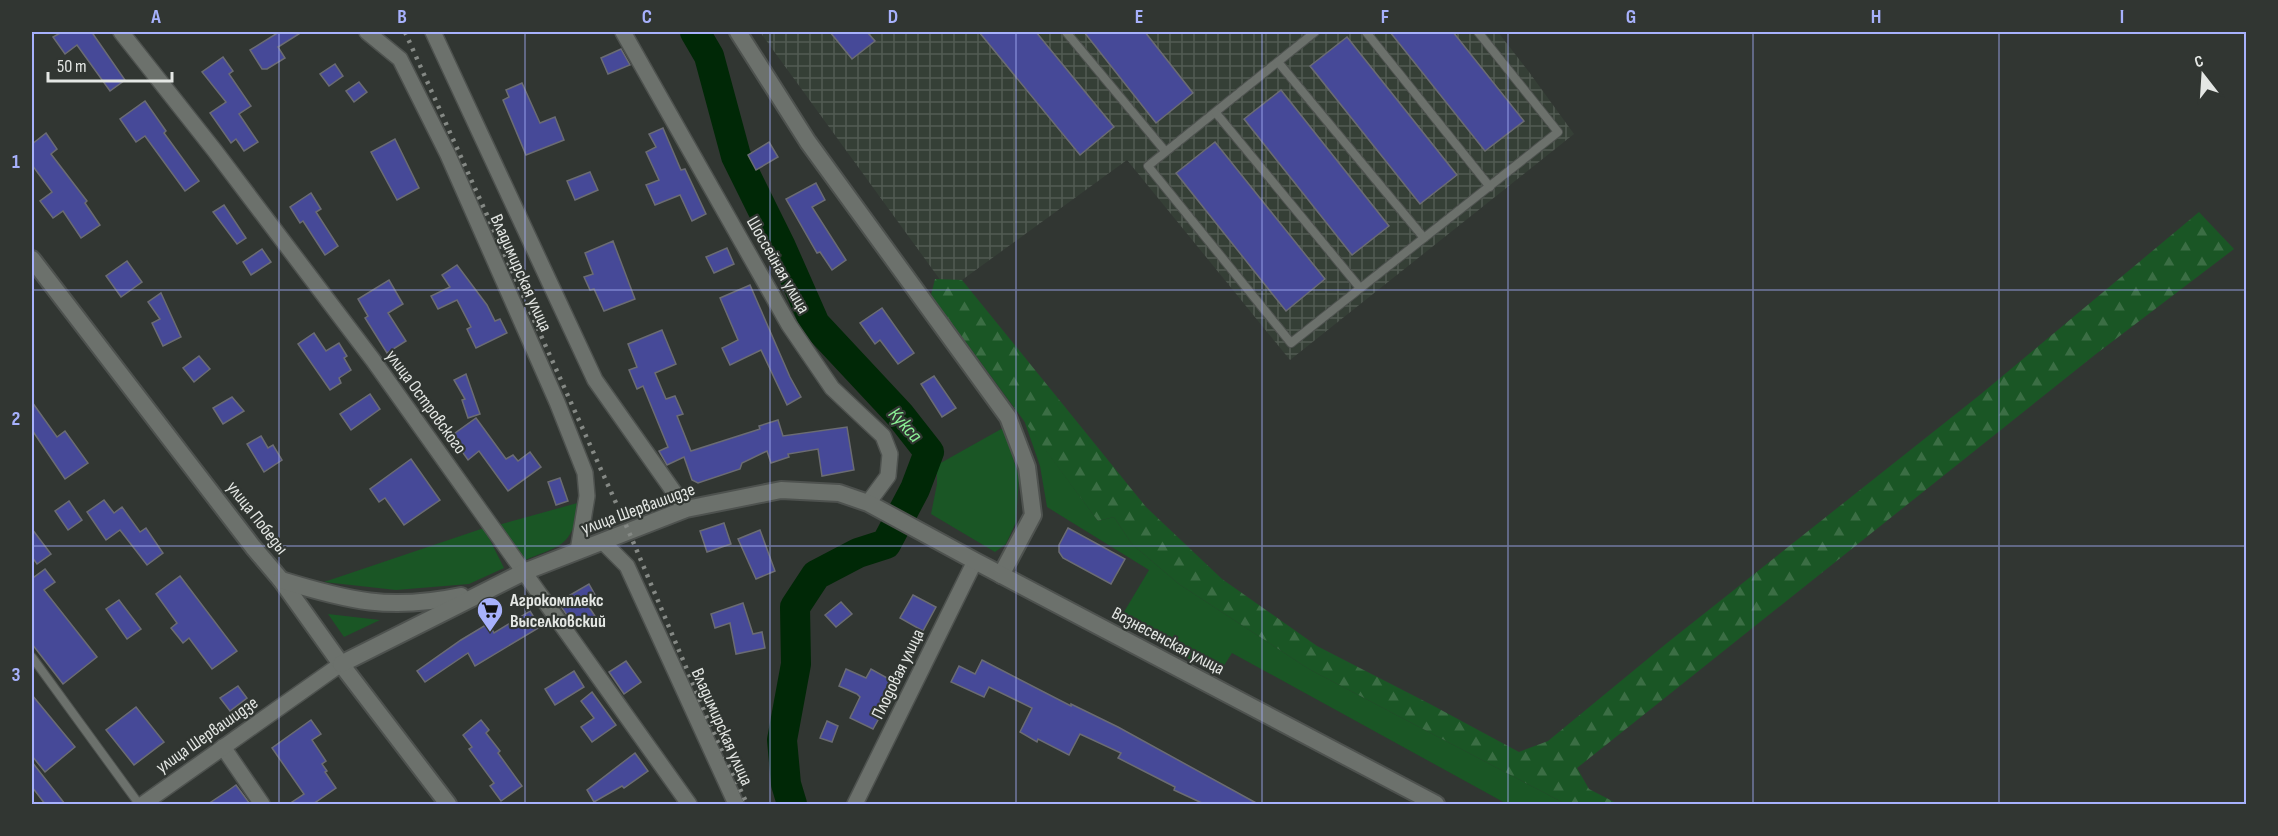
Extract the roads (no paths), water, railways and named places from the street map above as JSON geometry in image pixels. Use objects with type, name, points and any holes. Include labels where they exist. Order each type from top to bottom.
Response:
[{"type":"street","name":"улица Островского","points":[[121,32],[215,151],[372,360],[689,804]]},
{"type":"street","name":"Владимирская улица","points":[[367,32],[400,59],[448,155],[557,402],[585,473],[587,496],[578,551]]},
{"type":"street","name":"Владимирская улица","points":[[433,32],[595,380],[686,509]]},
{"type":"street","name":"Шоссейная улица","points":[[623,32],[789,325],[832,388],[883,436],[890,454],[888,476],[875,506]]},
{"type":"street","points":[[738,32],[808,142],[1008,417],[1027,467],[1033,515],[1001,575]]},
{"type":"street","name":"улица Победы","points":[[34,269],[281,580],[340,664],[448,804]]},
{"type":"street","name":"улица Шервашидзе","points":[[141,804],[340,664],[524,572],[686,509],[782,490],[839,493],[875,506]]},
{"type":"street","name":"Вознесенская улица","points":[[875,506],[1001,575],[1436,804]]},
{"type":"street","name":"Владимирская улица","points":[[603,542],[627,566],[736,804]]},
{"type":"street","name":"Плодовая улица","points":[[855,804],[975,561]]},
{"type":"street","name":"улица Шервашидзе","points":[[281,580],[337,597],[385,604],[429,602],[482,591]]},
{"type":"street","points":[[224,747],[261,804]]},
{"type":"lane","points":[[1066,32],[1165,151]]},
{"type":"lane","points":[[1315,32],[1148,166],[1291,343],[1558,132],[1478,32]]},
{"type":"lane","points":[[1366,32],[1490,187]]},
{"type":"lane","points":[[1278,62],[1424,238]]},
{"type":"lane","points":[[1216,113],[1360,288]]},
{"type":"lane","points":[[32,657],[141,804]]},
{"type":"waterway","name":"Кукса","points":[[695,32],[709,56],[736,156],[781,247],[815,324],[900,415],[929,452],[915,489],[886,544],[858,553],[816,575],[795,607],[796,664],[782,740],[786,784],[792,804]]},
{"type":"railway","points":[[405,32],[629,532],[707,717],[747,804]]},
{"type":"place","name":"Агрокомплекс Выселковский","points":[[490,633]]}]
